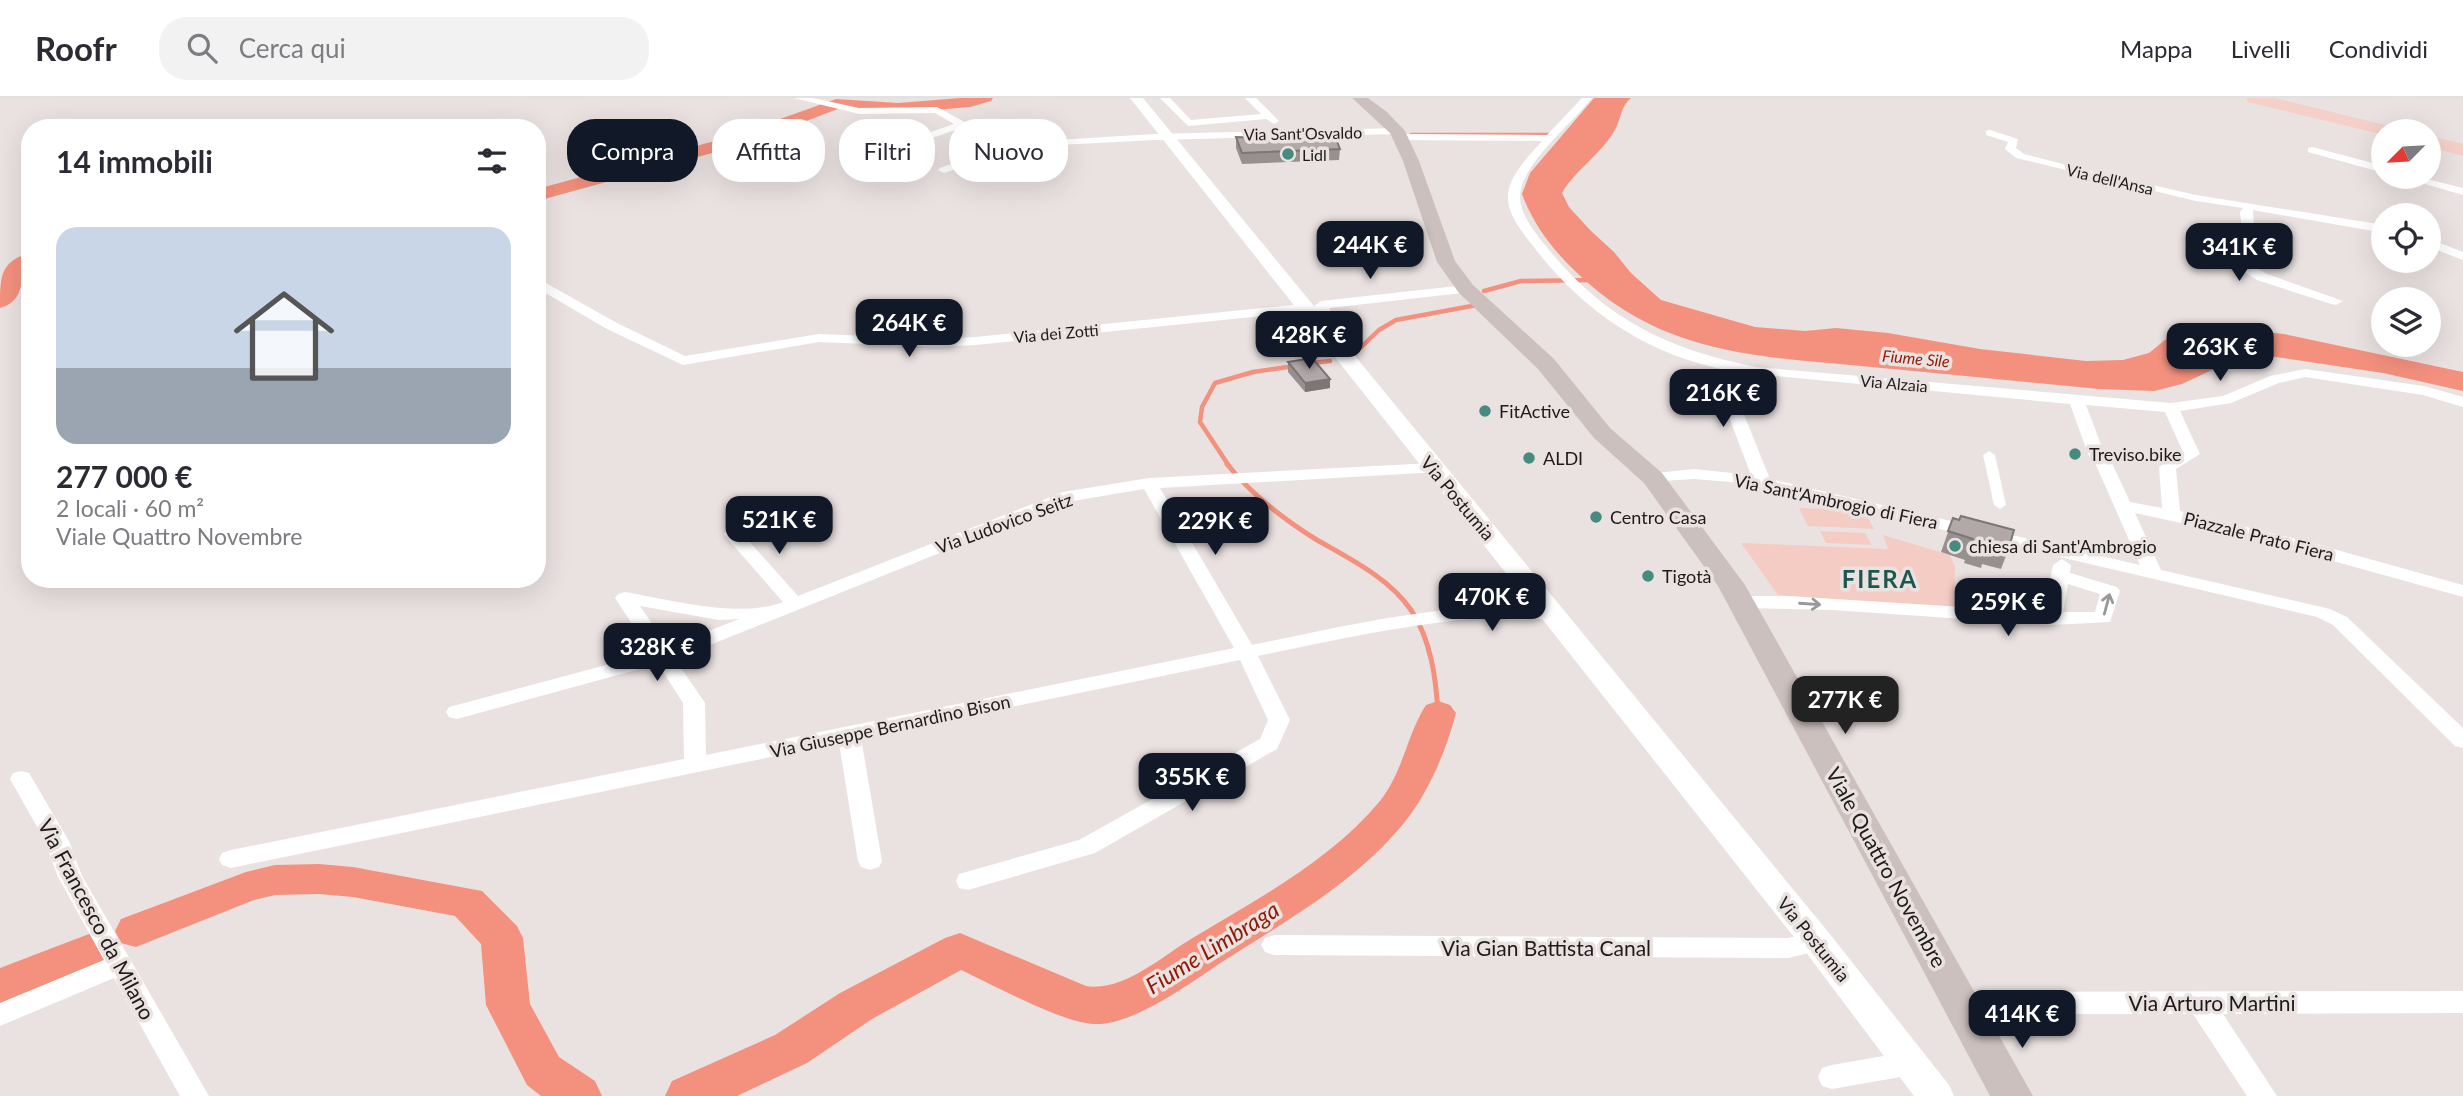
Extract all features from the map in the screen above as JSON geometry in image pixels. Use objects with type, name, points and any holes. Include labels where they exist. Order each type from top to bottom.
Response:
[{"type":"highway","points":[[2254,98],[2371,127]]},
{"type":"highway","points":[[2271,98],[2371,123]]},
{"type":"highway","points":[[2441,142],[2463,148]]},
{"type":"main road","points":[[1359,98],[1382,115],[1398,134]]},
{"type":"main road","name":"Viale Quattro Novembre","points":[[1398,134],[1446,262],[1466,289],[1546,364],[1602,433],[1653,478],[1742,602],[2012,1096]]},
{"type":"street","points":[[799,98],[869,112],[930,109],[948,114],[954,119]]},
{"type":"street","name":"Via Postumia","points":[[1136,98],[1817,942],[1936,1096]]},
{"type":"street","points":[[1165,98],[1188,123],[1268,116]]},
{"type":"street","points":[[1250,98],[1287,132]]},
{"type":"street","name":"Via Alzaia","points":[[1587,98],[1516,185],[1514,201],[1518,217],[1568,282],[1631,332],[1686,355],[1738,368],[2171,408],[2226,400],[2275,379],[2305,373],[2424,391],[2463,402]]},
{"type":"street","name":"Via Sant'Osvaldo","points":[[1068,143],[1287,132],[1554,136]]},
{"type":"street","name":"Via dell'Ansa","points":[[1990,133],[2014,141],[2010,149],[2020,156],[2172,193],[2371,226]]},
{"type":"street","points":[[2312,150],[2371,166]]},
{"type":"street","points":[[944,170],[949,168]]},
{"type":"street","points":[[2441,186],[2463,192]]},
{"type":"street","points":[[2249,208],[2246,212],[2251,270],[2262,277],[2336,301]]},
{"type":"street","points":[[2441,248],[2463,257]]},
{"type":"street","name":"Via dei Zotti","points":[[546,287],[612,326],[683,361],[820,338],[936,343],[975,341],[1303,308]]},
{"type":"street","points":[[1322,331],[1333,327],[1320,307],[1326,304],[1466,289]]},
{"type":"street","points":[[1738,368],[1735,412],[1763,483]]},
{"type":"street","points":[[2076,400],[2096,454],[2104,463],[2154,572]]},
{"type":"street","points":[[2171,408],[2192,454],[2167,467],[2171,514]]},
{"type":"street","points":[[1989,456],[2000,505]]},
{"type":"street","name":"Via Ludovico Seitz","points":[[457,712],[664,656],[1063,497],[1149,483],[1223,477],[1432,468]]},
{"type":"street","name":"Via Sant'Ambrogio di Fiera","points":[[1653,478],[1694,474],[1743,478],[2323,613],[2340,621],[2463,741]]},
{"type":"street","points":[[968,881],[1087,847],[1269,744],[1279,720],[1246,652],[1149,483]]},
{"type":"street","name":"Piazzale Prato Fiera","points":[[2124,506],[2171,514],[2301,545],[2463,592]]},
{"type":"street","points":[[733,534],[786,608]]},
{"type":"street","points":[[2052,619],[2065,551]]},
{"type":"street","points":[[1742,602],[1781,602],[1965,616],[2103,618],[2110,591],[2061,576]]},
{"type":"street","name":"Via Ludovico Seitz","points":[[695,766],[694,704],[625,598],[719,614],[786,608]]},
{"type":"street","name":"Via Giuseppe Bernardino Bison","points":[[231,859],[1416,619],[1480,612],[1551,612]]},
{"type":"street","points":[[849,734],[870,861]]},
{"type":"street","name":"Via Francesco da Milano","points":[[21,779],[57,841],[70,877],[195,1096]]},
{"type":"street","name":"Via Gian Battista Canal","points":[[1275,945],[1788,948],[1817,942]]},
{"type":"street","points":[[0,1015],[119,965]]},
{"type":"street","points":[[2200,1002],[2263,1096]]},
{"type":"street","name":"Via Arturo Martini","points":[[1961,1003],[2463,1002]]},
{"type":"street","points":[[1832,1077],[1912,1063]]},
{"type":"shaded area","points":[[1799,508],[1864,510],[1874,529],[1808,526]]},
{"type":"shaded area","points":[[1820,531],[1865,533],[1872,545],[1826,543]]},
{"type":"shaded area","points":[[1883,535],[1950,555],[1955,567],[1954,608],[1778,595],[1741,543],[1888,549]]},
{"type":"water","name":"Fiume Sile","points":[[1594,98],[1631,98],[1623,108],[1611,137],[1562,193],[1569,207],[1631,273],[1661,300],[1755,327],[1805,331],[1836,328],[1888,333],[1980,349],[2086,361],[2123,360],[2149,353],[2165,340],[2186,331],[2219,327],[2284,334],[2371,352],[2371,357],[2392,357],[2463,372],[2463,391],[2383,373],[2269,356],[2227,363],[2182,384],[2154,391],[2099,389],[1797,360],[1719,348],[1645,322],[1610,301],[1576,272],[1544,236],[1532,216],[1522,194],[1530,173]]},
{"type":"building","points":[[1334,134],[1340,149],[1242,153],[1236,137],[1270,138]]},
{"type":"building","points":[[1312,358],[1330,379],[1305,383],[1288,362]]},
{"type":"building","points":[[1961,516],[2014,530],[2009,548],[1990,543],[1989,547],[1948,531],[1953,518],[1959,520]]},
{"type":"waterway","points":[[546,193],[739,140],[836,104],[898,108],[970,102],[985,98]]},
{"type":"waterway","points":[[1411,134],[1554,134]]},
{"type":"waterway","points":[[0,301],[7,298],[15,265],[21,263]]},
{"type":"waterway","points":[[1484,291],[1521,281],[1592,280]]},
{"type":"waterway","points":[[1355,353],[1379,330],[1396,320],[1477,305]]},
{"type":"waterway","points":[[1312,363],[1330,361]]},
{"type":"waterway","points":[[1229,466],[1200,422],[1202,407],[1215,383],[1253,372],[1295,366]]},
{"type":"waterway","points":[[1227,464],[1257,496],[1280,515],[1368,570],[1402,599],[1418,622],[1428,647],[1438,713]]},
{"type":"waterway","name":"Fiume Limbraga","points":[[689,1096],[791,1049],[856,1006],[960,950],[1086,1005],[1111,1003],[1139,992],[1303,890],[1371,835],[1405,792],[1425,752],[1438,713]]},
{"type":"waterway","name":"Fiume Limbraga","points":[[136,931],[246,887],[275,880],[319,879],[353,882],[467,902],[502,938],[508,1005],[543,1071],[578,1096]]},
{"type":"waterway","name":"Fiume Limbraga","points":[[0,987],[89,951]]},
{"type":"place","name":"Lidl","points":[[1288,154]]},
{"type":"place","name":"FitActive","points":[[1485,411]]},
{"type":"place","name":"Treviso.bike","points":[[2075,454]]},
{"type":"place","name":"ALDI","points":[[1529,458]]},
{"type":"place","name":"Centro Casa","points":[[1596,517]]},
{"type":"place","name":"chiesa di Sant'Ambrogio","points":[[1955,546]]},
{"type":"place","name":"Tigotà","points":[[1648,576]]},
{"type":"district","name":"FIERA","points":[[1880,578]]}]
